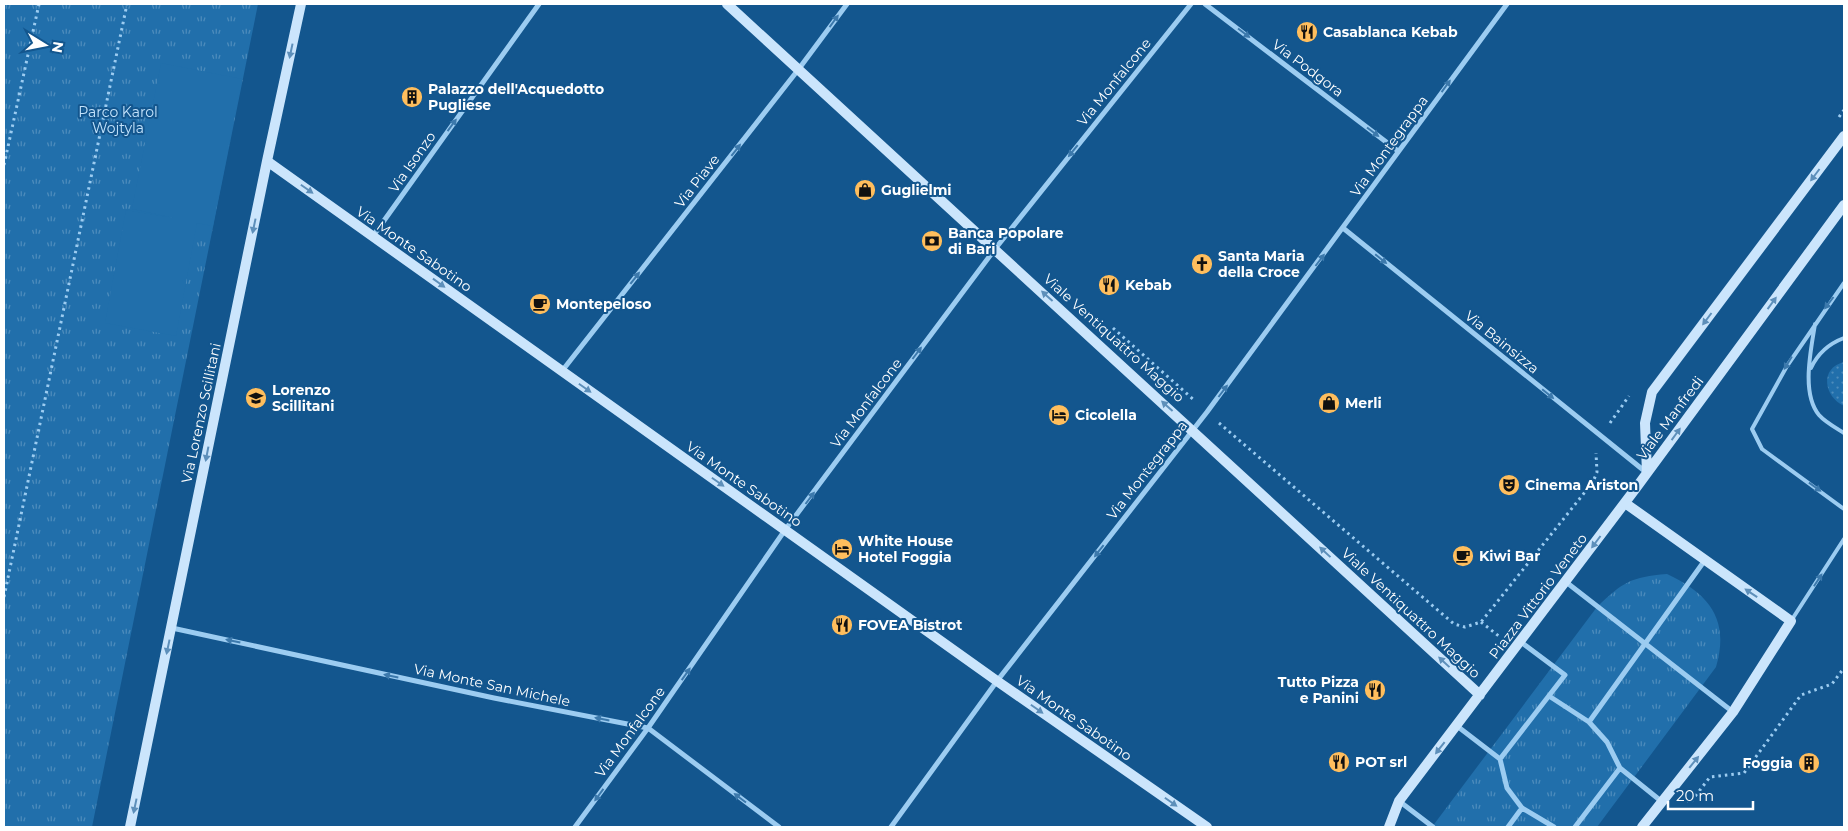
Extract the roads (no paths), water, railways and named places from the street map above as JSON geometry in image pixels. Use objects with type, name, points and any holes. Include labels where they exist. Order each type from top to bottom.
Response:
[{"type":"street","name":"Via Lorenzo Scillitani","points":[[130,827],[301,4]]},
{"type":"street","name":"Via Isonzo","points":[[373,236],[539,4]]},
{"type":"street","name":"Viale Ventiquattro Maggio","points":[[727,4],[1480,695]]},
{"type":"street","name":"Via Piave","points":[[562,371],[798,70],[847,4]]},
{"type":"street","name":"Via Monfalcone","points":[[575,827],[648,728],[785,530],[995,249],[1191,4]]},
{"type":"street","name":"Via Podgora","points":[[1205,4],[1398,151]]},
{"type":"street","name":"Via Montegrappa","points":[[891,827],[997,681],[1207,412],[1507,4]]},
{"type":"street","name":"Viale Manfredi","points":[[1647,473],[1645,423],[1652,392],[1844,136]]},
{"type":"street","name":"Via Monte Sabotino","points":[[267,161],[997,681],[1207,827]]},
{"type":"street","name":"Viale Manfredi","points":[[1647,473],[1844,205]]},
{"type":"street","name":"Via Bainsizza","points":[[1343,228],[1647,473]]},
{"type":"street","name":"Piazza Vittorio Veneto","points":[[1390,827],[1399,801],[1647,473]]},
{"type":"street","points":[[1625,503],[1791,621],[1733,712],[1642,827]]},
{"type":"street","points":[[1589,722],[1705,560]]},
{"type":"street","points":[[1566,582],[1733,712]]},
{"type":"street","name":"Via Monte San Michele","points":[[172,628],[494,698],[648,728],[779,827]]},
{"type":"street","points":[[1500,759],[1565,676],[1518,646]]},
{"type":"street","points":[[1549,696],[1589,722],[1607,742],[1620,768],[1661,801]]},
{"type":"street","points":[[1457,726],[1500,759],[1507,788],[1522,808],[1545,824],[1554,827]]},
{"type":"street","points":[[1575,827],[1620,768]]},
{"type":"street","points":[[1399,801],[1433,827]]},
{"type":"street","points":[[1508,827],[1522,808]]},
{"type":"lane","points":[[1844,283],[1815,322],[1787,366],[1752,429],[1762,449],[1844,509]]},
{"type":"lane","points":[[1815,322],[1808,386],[1811,402],[1819,415],[1844,431]]},
{"type":"lane","points":[[1810,370],[1817,356],[1828,345],[1844,338]]},
{"type":"lane","points":[[1791,621],[1844,540]]},
{"type":"place","name":"Casablanca Kebab","points":[[1307,32]]},
{"type":"place","name":"Palazzo dell'Acquedotto Pugliese","points":[[412,97]]},
{"type":"place","name":"Guglielmi","points":[[865,190]]},
{"type":"place","name":"Banca Popolare di Bari","points":[[932,241]]},
{"type":"place","name":"Santa Maria della Croce","points":[[1202,264]]},
{"type":"place","name":"Kebab","points":[[1109,285]]},
{"type":"place","name":"Montepeloso","points":[[540,304]]},
{"type":"place","name":"Lorenzo Scillitani","points":[[256,398]]},
{"type":"place","name":"Merli","points":[[1329,403]]},
{"type":"place","name":"Cicolella","points":[[1059,415]]},
{"type":"place","name":"Cinema Ariston","points":[[1509,485]]},
{"type":"place","name":"White House Hotel Foggia","points":[[842,549]]},
{"type":"place","name":"Kiwi Bar","points":[[1463,556]]},
{"type":"place","name":"FOVEA Bistrot","points":[[842,625]]},
{"type":"place","name":"Tutto Pizza e Panini","points":[[1375,690]]},
{"type":"place","name":"POT srl","points":[[1339,762]]},
{"type":"place","name":"Foggia","points":[[1809,763]]},
{"type":"park label","name":"Parco Karol Wojtyla","points":[[118,120]]}]
